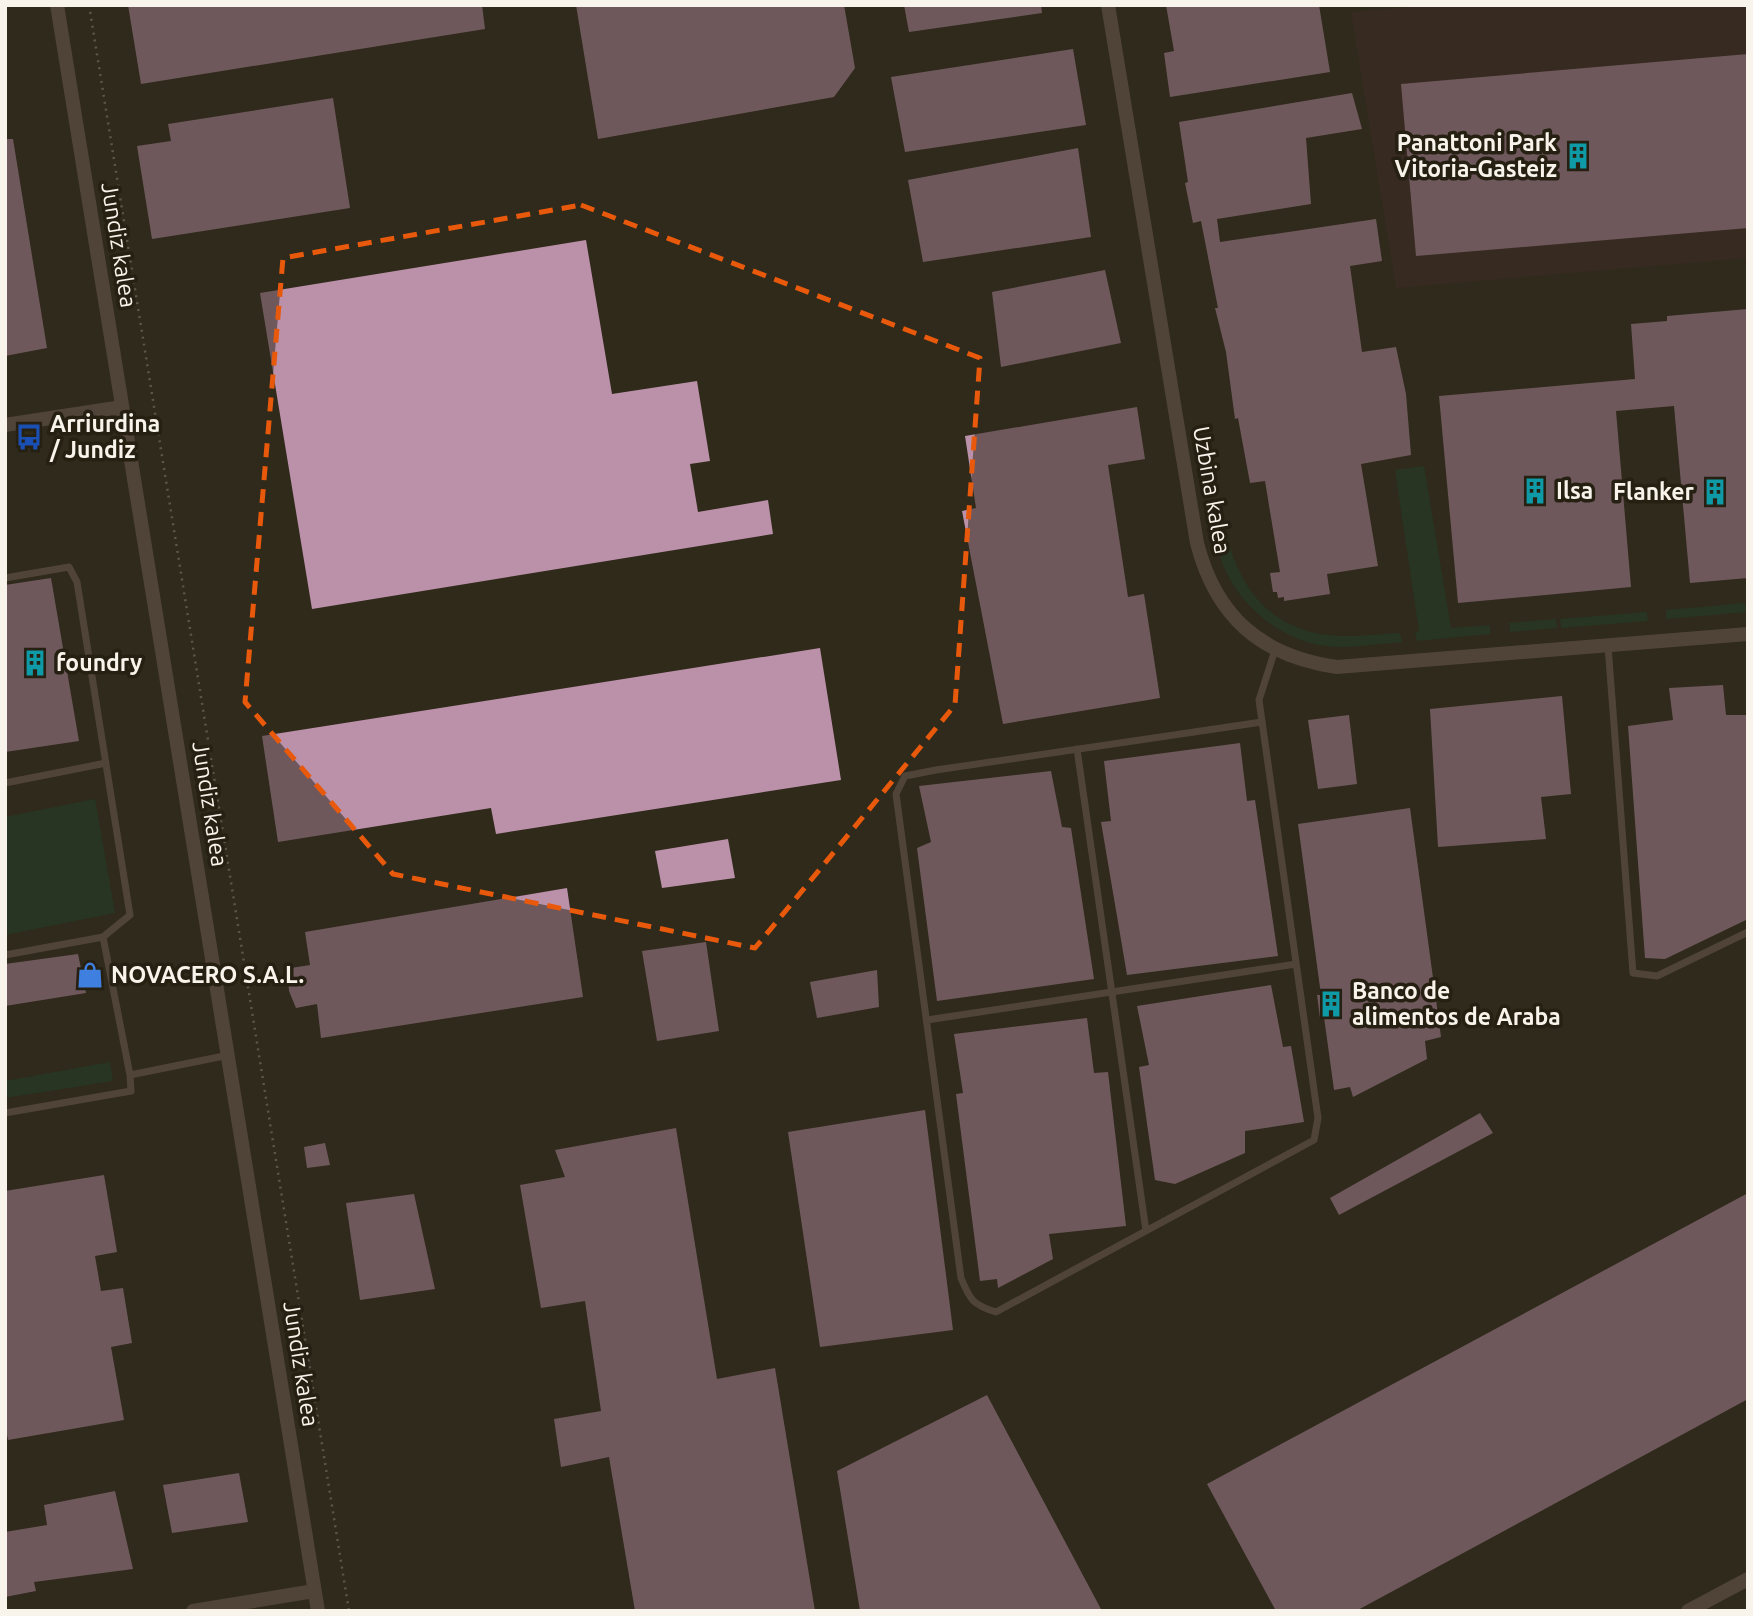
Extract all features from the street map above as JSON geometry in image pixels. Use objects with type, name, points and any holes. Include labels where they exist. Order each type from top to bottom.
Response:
[{"type":"street","name":"Jundiz kalea","points":[[57,5],[318,1611]]},
{"type":"street","name":"Uzbina kalea","points":[[1108,5],[1197,543],[1211,586],[1235,620],[1253,637],[1275,650],[1316,664],[1336,667],[1748,634]]},
{"type":"street","points":[[5,425],[122,407]]},
{"type":"street","points":[[1688,1611],[1748,1579]]},
{"type":"street","points":[[193,1611],[314,1591]]},
{"type":"lane","points":[[5,578],[69,567],[77,582],[130,915],[103,937],[5,955]]},
{"type":"lane","points":[[1608,646],[1633,973],[1657,976],[1748,932]]},
{"type":"lane","points":[[1262,722],[905,776],[896,793],[961,1278],[969,1297],[980,1307],[996,1311],[1314,1140],[1318,1118],[1259,700],[1275,650]]},
{"type":"lane","points":[[1077,749],[1146,1231]]},
{"type":"lane","points":[[5,783],[106,764]]},
{"type":"lane","points":[[5,1113],[131,1091],[103,937]]},
{"type":"lane","points":[[927,1020],[1296,964]]},
{"type":"lane","points":[[130,1075],[229,1055]]},
{"type":"path","points":[[89,5],[349,1611]]},
{"type":"highlighted area","points":[[581,205],[980,358],[955,705],[755,948],[393,874],[245,702],[283,258]]},
{"type":"shaded area","points":[[1431,5],[1748,5],[1748,258],[1396,288],[1351,12]]},
{"type":"green space","points":[[1424,466],[1451,628],[1490,625],[1490,634],[1417,641],[1415,632],[1419,631],[1395,470]]},
{"type":"green space","points":[[1223,515],[1227,537],[1243,578],[1268,610],[1285,622],[1306,630],[1347,636],[1400,633],[1402,642],[1334,647],[1309,643],[1278,629],[1251,607],[1230,580],[1218,547],[1213,517]]},
{"type":"green space","points":[[1745,603],[1746,612],[1666,619],[1666,610]]},
{"type":"green space","points":[[1647,612],[1648,621],[1561,628],[1560,619]]},
{"type":"green space","points":[[1556,619],[1557,628],[1510,632],[1509,623]]},
{"type":"green space","points":[[95,799],[115,913],[5,935],[5,817]]},
{"type":"green space","points":[[110,1062],[113,1081],[5,1098],[5,1081]]},
{"type":"building","points":[[128,5],[482,5],[485,29],[141,84]]},
{"type":"building","points":[[576,5],[844,5],[855,68],[834,97],[598,139]]},
{"type":"building","points":[[904,5],[1041,5],[1042,13],[909,32]]},
{"type":"building","points":[[1166,5],[1319,5],[1330,72],[1170,97],[1164,53],[1174,51]]},
{"type":"building","points":[[1073,49],[1086,125],[905,152],[891,77]]},
{"type":"building","name":"Panattoni Park Vitoria-Gasteiz","points":[[1748,54],[1748,228],[1416,256],[1401,84]]},
{"type":"building","points":[[1352,93],[1362,129],[1306,138],[1311,204],[1217,219],[1220,242],[1376,219],[1382,261],[1350,266],[1362,352],[1396,347],[1406,394],[1411,455],[1361,464],[1378,566],[1327,574],[1330,594],[1284,601],[1284,597],[1278,598],[1277,592],[1273,592],[1270,573],[1280,572],[1265,481],[1250,483],[1238,418],[1235,419],[1226,352],[1215,308],[1218,308],[1201,221],[1193,223],[1185,183],[1188,182],[1179,122]]},
{"type":"building","points":[[333,98],[350,208],[152,239],[137,146],[171,141],[168,124]]},
{"type":"building","points":[[5,139],[13,139],[47,348],[5,356]]},
{"type":"building","points":[[1078,148],[1091,237],[923,262],[908,180]]},
{"type":"building","points":[[586,240],[612,394],[697,381],[710,461],[690,464],[698,512],[768,500],[773,534],[312,609],[260,293]]},
{"type":"building","points":[[1105,270],[1121,343],[1001,367],[992,292]]},
{"type":"building","name":"Ilsa","points":[[1748,309],[1748,578],[1690,583],[1674,406],[1616,411],[1631,587],[1458,603],[1439,396],[1635,379],[1631,324],[1667,321],[1667,316]]},
{"type":"building","points":[[1137,407],[1145,459],[1108,465],[1128,597],[1144,594],[1160,698],[1003,724],[962,511],[976,508],[965,436]]},
{"type":"building","name":"foundry","points":[[51,578],[79,741],[5,752],[5,585]]},
{"type":"building","points":[[820,648],[841,780],[496,834],[491,808],[278,842],[262,736]]},
{"type":"building","points":[[1723,685],[1726,715],[1748,715],[1748,919],[1665,959],[1645,958],[1628,726],[1673,720],[1669,688]]},
{"type":"building","points":[[1562,696],[1571,794],[1541,797],[1546,839],[1438,847],[1430,709]]},
{"type":"building","points":[[1349,715],[1357,784],[1318,789],[1308,720]]},
{"type":"building","points":[[1240,743],[1247,801],[1255,800],[1278,956],[1127,975],[1101,822],[1111,821],[1104,761]]},
{"type":"building","points":[[1051,771],[1062,827],[1071,828],[1094,979],[937,1001],[917,848],[931,842],[919,786]]},
{"type":"building","points":[[1410,808],[1441,1037],[1425,1041],[1427,1059],[1353,1097],[1350,1087],[1334,1090],[1324,1017],[1320,1018],[1317,995],[1321,995],[1298,824]]},
{"type":"building","points":[[728,839],[735,878],[662,888],[655,851]]},
{"type":"building","points":[[567,888],[583,997],[321,1038],[317,1004],[296,1008],[289,991],[291,968],[310,965],[305,932]]},
{"type":"building","points":[[706,942],[719,1031],[657,1041],[642,951]]},
{"type":"building","points":[[78,954],[86,993],[5,1006],[5,964]]},
{"type":"building","points":[[877,970],[879,1007],[817,1018],[810,982]]},
{"type":"building","points":[[1271,985],[1283,1047],[1291,1046],[1304,1122],[1245,1131],[1245,1153],[1175,1184],[1155,1180],[1139,1067],[1149,1065],[1137,1006]]},
{"type":"building","points":[[1087,1018],[1094,1073],[1108,1072],[1126,1226],[1049,1234],[1053,1259],[998,1288],[997,1279],[980,1281],[956,1094],[963,1093],[954,1034]]},
{"type":"building","points":[[925,1110],[953,1330],[820,1347],[788,1132]]},
{"type":"building","points":[[1480,1113],[1493,1133],[1339,1215],[1330,1198]]},
{"type":"building","points":[[676,1128],[717,1379],[775,1368],[815,1611],[635,1611],[609,1457],[561,1467],[554,1419],[601,1411],[585,1301],[541,1308],[520,1185],[565,1177],[555,1150]]},
{"type":"building","points":[[325,1143],[330,1165],[307,1168],[304,1147]]},
{"type":"building","points":[[104,1175],[117,1252],[95,1256],[101,1291],[123,1288],[132,1343],[111,1347],[124,1420],[8,1440],[5,1424],[5,1191]]},
{"type":"building","points":[[1748,1193],[1748,1399],[1356,1611],[1276,1611],[1207,1484]]},
{"type":"building","points":[[414,1194],[435,1289],[360,1300],[346,1203]]},
{"type":"building","points":[[987,1395],[1102,1611],[860,1611],[837,1471]]},
{"type":"building","points":[[239,1473],[248,1522],[172,1533],[163,1485]]},
{"type":"building","points":[[115,1491],[133,1569],[34,1582],[36,1591],[5,1597],[5,1532],[47,1525],[44,1505]]},
{"type":"place","name":"Panattoni Park Vitoria-Gasteiz","points":[[1578,156]]},
{"type":"place","name":"Arriurdina / Jundiz","points":[[29,437]]},
{"type":"place","name":"Ilsa","points":[[1535,491]]},
{"type":"place","name":"Flanker","points":[[1715,492]]},
{"type":"place","name":"foundry","points":[[35,663]]},
{"type":"place","name":"NOVACERO S.A.L.","points":[[90,975]]},
{"type":"place","name":"Banco de alimentos de Araba","points":[[1331,1004]]}]
